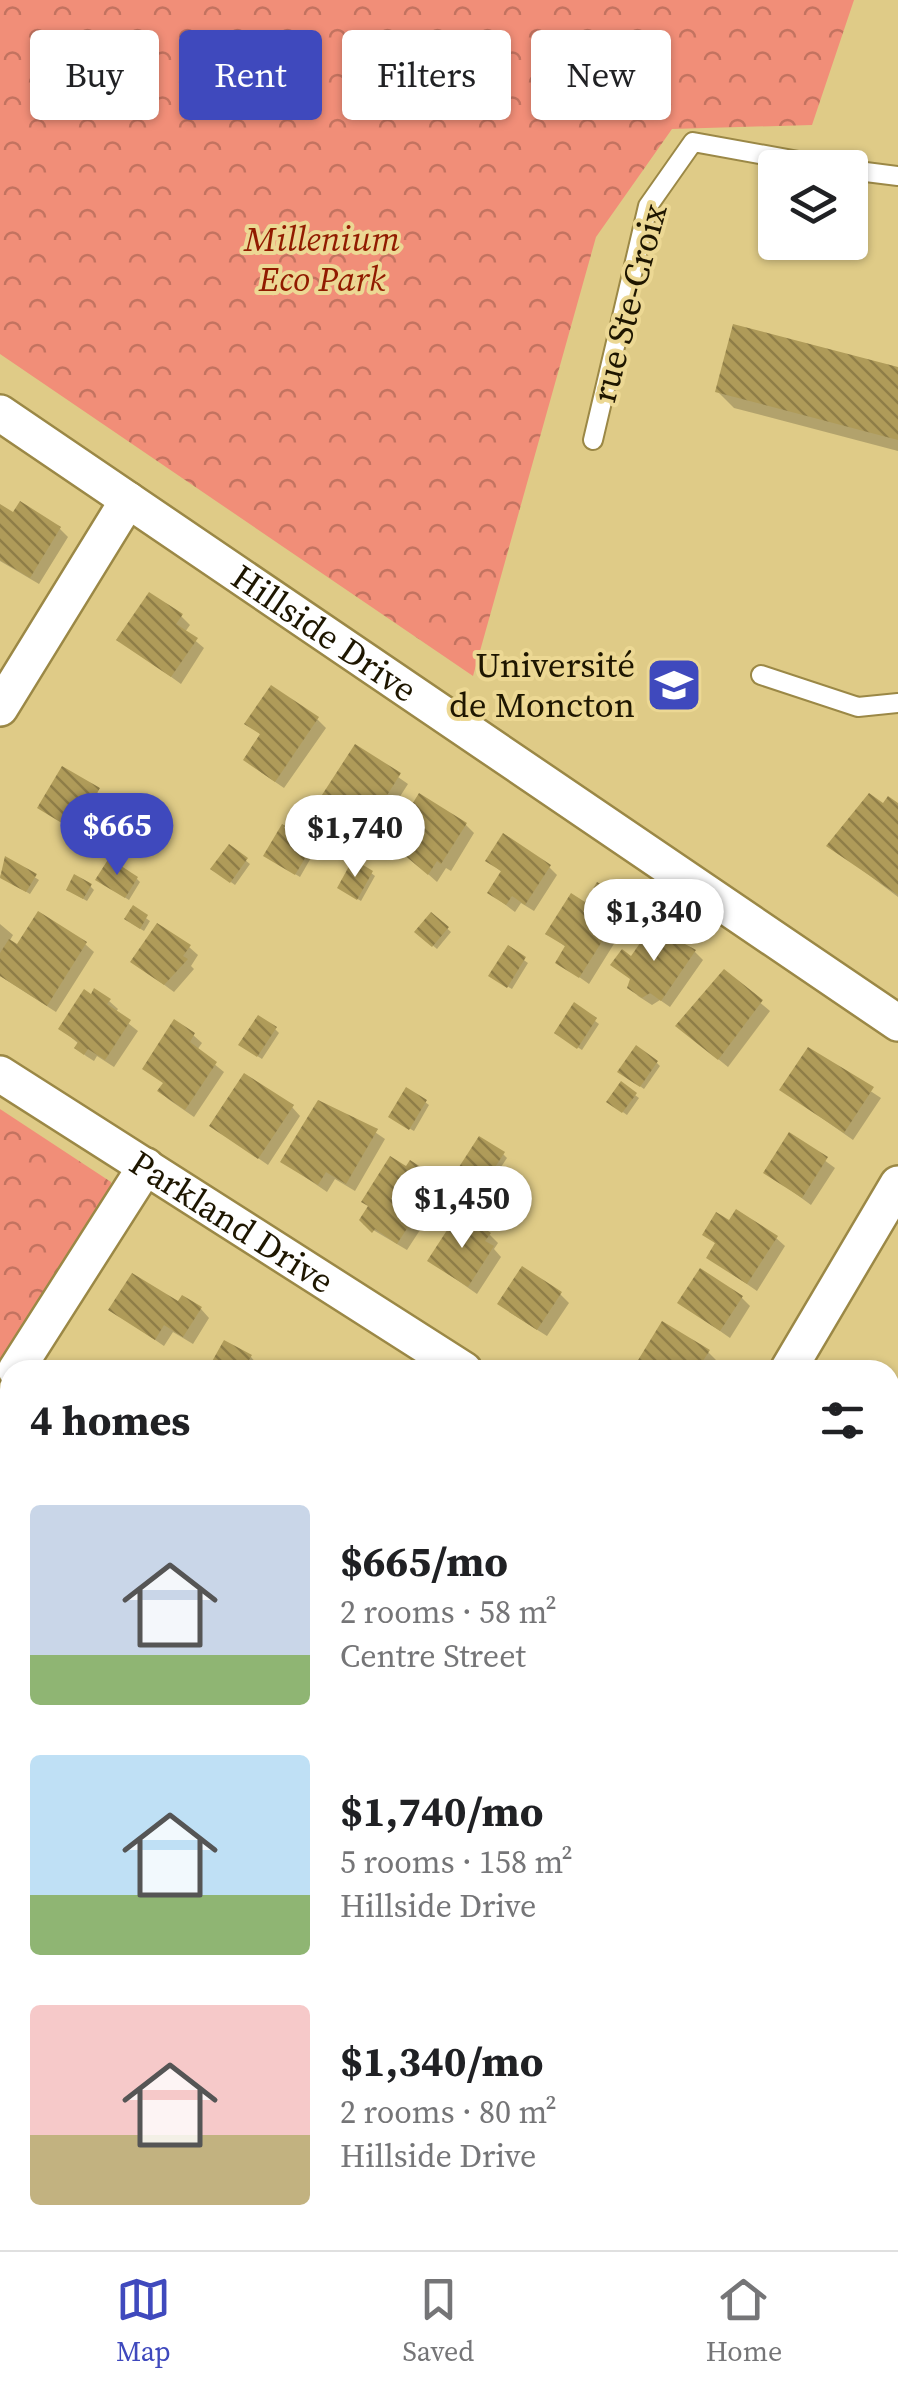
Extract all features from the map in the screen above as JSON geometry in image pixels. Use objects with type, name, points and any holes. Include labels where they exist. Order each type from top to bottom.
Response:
[{"type":"street","name":"Hillside Drive","points":[[0,414],[898,1023]]},
{"type":"street","points":[[0,708],[128,500]]},
{"type":"street","name":"Parkland Drive","points":[[0,1074],[448,1360]]},
{"type":"street","points":[[22,1360],[146,1166]]},
{"type":"street","points":[[794,1360],[898,1184]]},
{"type":"lane","name":"rue Ste-Croix","points":[[593,440],[648,206],[693,142],[758,154]]},
{"type":"lane","points":[[868,172],[898,176]]},
{"type":"lane","points":[[761,675],[858,707],[898,704]]},
{"type":"green space","name":"Millenium Eco Park","points":[[0,0],[854,0],[812,125],[672,129],[596,237],[473,676],[0,354]]},
{"type":"green space","points":[[0,1109],[111,1182],[110,1195],[5,1360],[0,1360]]},
{"type":"building","points":[[733,324],[898,367],[898,440],[715,392]]},
{"type":"building","points":[[20,501],[61,527],[30,578],[0,560],[0,504],[13,512]]},
{"type":"building","points":[[149,592],[183,614],[176,624],[198,638],[171,677],[116,640]]},
{"type":"building","points":[[271,685],[319,717],[275,782],[243,760],[260,734],[244,724]]},
{"type":"building","points":[[355,744],[401,773],[367,827],[320,798]]},
{"type":"building","points":[[62,766],[100,788],[75,831],[37,808]]},
{"type":"building","points":[[419,793],[467,823],[441,864],[437,861],[428,875],[389,842]]},
{"type":"building","points":[[869,793],[883,803],[888,796],[898,803],[898,895],[826,846]]},
{"type":"building","points":[[282,824],[314,843],[295,875],[263,856]]},
{"type":"building","points":[[503,833],[551,865],[525,905],[512,896],[506,905],[487,893],[501,871],[485,861]]},
{"type":"building","points":[[229,844],[248,858],[230,883],[210,869]]},
{"type":"building","points":[[5,856],[37,874],[26,892],[0,878]]},
{"type":"building","points":[[109,858],[138,877],[125,898],[95,880]]},
{"type":"building","points":[[353,859],[373,871],[357,900],[337,888]]},
{"type":"building","points":[[74,874],[92,884],[83,899],[66,890]]},
{"type":"building","points":[[597,882],[624,898],[619,906],[623,908],[579,978],[555,963],[565,946],[545,934],[571,893],[585,902]]},
{"type":"building","points":[[133,905],[148,915],[140,929],[124,919]]},
{"type":"building","points":[[38,911],[87,942],[47,1006],[0,976],[0,953],[9,939],[17,944]]},
{"type":"building","points":[[431,912],[449,927],[432,947],[414,932]]},
{"type":"building","points":[[157,923],[191,945],[183,956],[188,959],[164,985],[130,962]]},
{"type":"building","points":[[652,926],[696,950],[661,1001],[650,993],[642,998],[627,988],[630,979],[610,965],[622,949],[631,956]]},
{"type":"building","points":[[508,945],[526,957],[507,988],[488,976]]},
{"type":"building","points":[[724,969],[763,1000],[718,1060],[675,1026]]},
{"type":"building","points":[[94,988],[111,999],[107,1004],[131,1020],[105,1060],[88,1049],[84,1055],[74,1048],[78,1042],[58,1029],[84,989],[91,994]]},
{"type":"building","points":[[574,1002],[597,1018],[577,1049],[554,1033]]},
{"type":"building","points":[[258,1015],[277,1027],[257,1057],[238,1045]]},
{"type":"building","points":[[174,1019],[195,1033],[190,1042],[217,1062],[185,1110],[157,1091],[163,1083],[142,1069]]},
{"type":"building","points":[[636,1045],[658,1061],[640,1087],[617,1072]]},
{"type":"building","points":[[808,1047],[874,1087],[844,1133],[779,1090]]},
{"type":"building","points":[[244,1073],[294,1105],[258,1159],[209,1126]]},
{"type":"building","points":[[621,1081],[637,1093],[622,1113],[606,1102]]},
{"type":"building","points":[[406,1087],[427,1100],[409,1130],[388,1117]]},
{"type":"building","points":[[318,1100],[378,1129],[346,1184],[326,1172],[318,1185],[280,1162]]},
{"type":"building","points":[[789,1132],[828,1157],[802,1198],[763,1173]]},
{"type":"building","points":[[479,1136],[505,1152],[484,1184],[459,1167]]},
{"type":"building","points":[[390,1156],[406,1166],[410,1160],[439,1179],[397,1244],[375,1229],[372,1233],[359,1220],[368,1206],[361,1202]]},
{"type":"building","points":[[736,1209],[778,1236],[747,1284],[706,1258],[715,1243],[702,1235],[716,1212],[729,1220]]},
{"type":"building","points":[[469,1218],[491,1233],[485,1241],[494,1246],[468,1287],[427,1261],[453,1221],[463,1228]]},
{"type":"building","points":[[522,1266],[562,1292],[537,1330],[497,1304]]},
{"type":"building","points":[[700,1268],[743,1296],[720,1331],[677,1303]]},
{"type":"building","points":[[132,1273],[178,1301],[182,1295],[202,1307],[183,1337],[164,1325],[155,1340],[108,1310]]},
{"type":"building","points":[[662,1321],[710,1350],[704,1360],[638,1360]]},
{"type":"building","points":[[224,1340],[252,1355],[249,1360],[213,1360]]},
{"type":"place","name":"Université de Moncton","points":[[674,685]]}]
